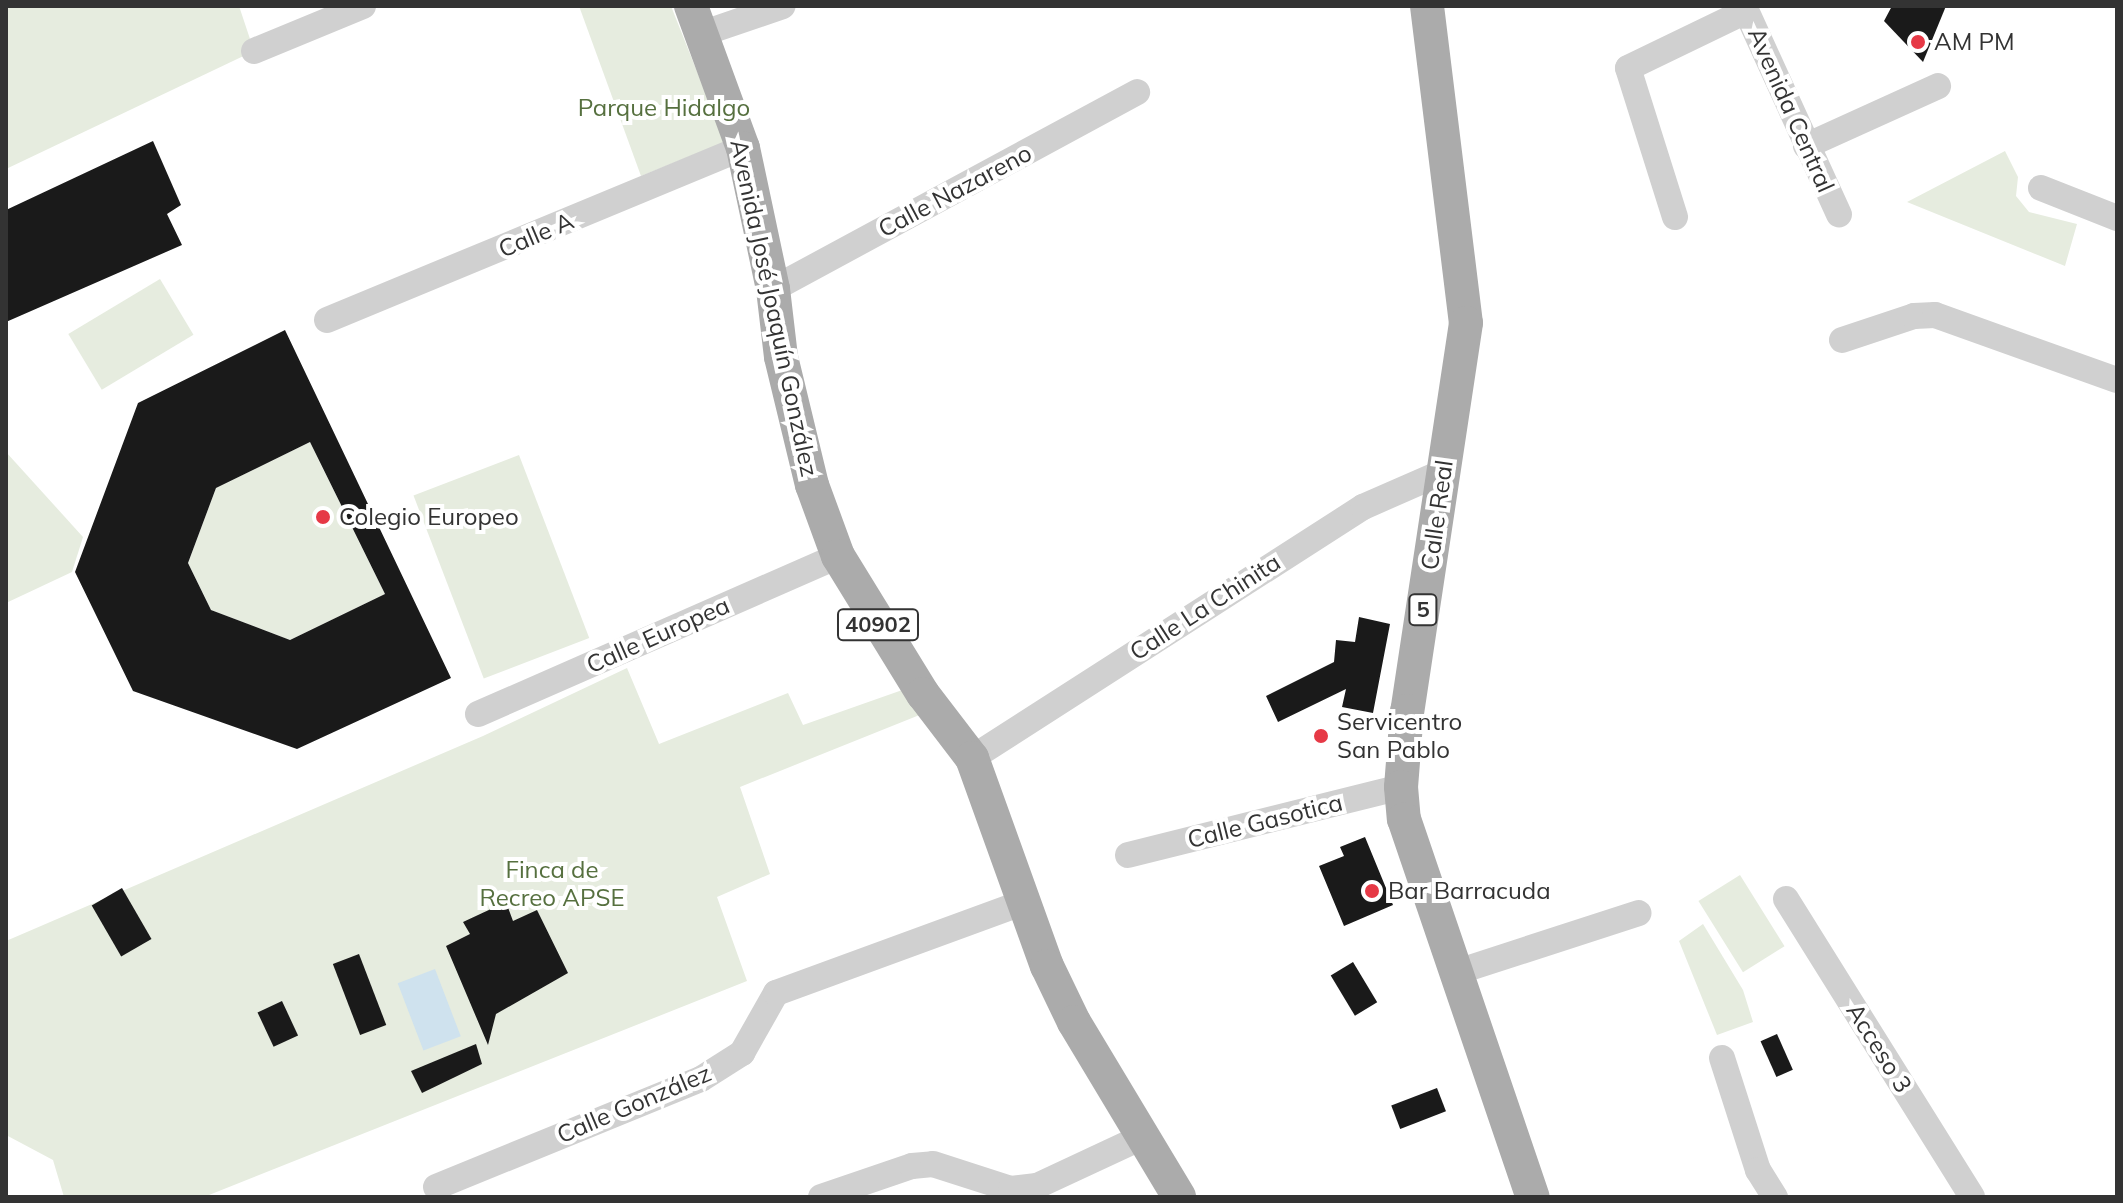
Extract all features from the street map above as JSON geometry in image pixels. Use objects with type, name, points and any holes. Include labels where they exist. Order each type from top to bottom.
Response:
[{"type":"main road","name":"Calle Real","points":[[1427,6],[1466,323],[1407,711],[1401,787],[1404,819],[1454,973],[1533,1197]]},
{"type":"main road","name":"Avenida José Joaquín González","points":[[698,20],[743,148],[773,289],[781,357],[812,485],[838,556],[923,694],[972,758],[1047,966],[1074,1022],[1179,1197]]},
{"type":"street","points":[[254,51],[363,6]]},
{"type":"street","points":[[698,20],[783,6]]},
{"type":"street","points":[[1675,217],[1628,75],[1632,61],[1745,9]]},
{"type":"street","name":"Avenida Central","points":[[1745,9],[1839,214]]},
{"type":"street","points":[[1806,146],[1938,86]]},
{"type":"street","name":"Calle Nazareno","points":[[773,289],[1137,92]]},
{"type":"street","name":"Calle A","points":[[327,320],[743,148]]},
{"type":"street","points":[[2041,188],[2117,218]]},
{"type":"street","points":[[1842,340],[1914,316],[1935,315],[2117,380]]},
{"type":"street","name":"Calle La Chinita","points":[[972,758],[1329,527],[1396,489],[1445,471]]},
{"type":"street","name":"Calle Europea","points":[[478,714],[838,556]]},
{"type":"street","name":"Calle Gasotica","points":[[1128,855],[1401,787]]},
{"type":"street","name":"Acceso 3","points":[[1786,899],[1972,1197]]},
{"type":"street","name":"Calle González","points":[[436,1187],[701,1079],[742,1053],[776,993],[1025,902]]},
{"type":"street","points":[[1454,973],[1639,913]]},
{"type":"street","points":[[1722,1058],[1758,1170],[1775,1197]]},
{"type":"street","points":[[821,1197],[912,1166],[933,1164],[1011,1189],[1037,1186],[1144,1136]]},
{"type":"green space","points":[[6,6],[239,6],[254,51],[6,169]]},
{"type":"green space","name":"Parque Hidalgo","points":[[579,6],[671,6],[725,142],[641,176]]},
{"type":"green space","points":[[2005,151],[2018,177],[2016,196],[2029,212],[2077,224],[2065,266],[1907,202]]},
{"type":"green space","points":[[160,279],[193,335],[102,390],[68,334]]},
{"type":"green space","points":[[310,442],[385,594],[290,640],[211,610],[188,563],[216,488]]},
{"type":"green space","points":[[6,452],[83,537],[72,572],[6,603]]},
{"type":"green space","points":[[519,455],[589,638],[484,678],[414,495]]},
{"type":"green space","name":"Finca de Recreo APSE","points":[[627,668],[659,744],[788,693],[803,725],[908,688],[922,714],[740,787],[770,874],[717,897],[747,981],[204,1197],[64,1197],[53,1160],[6,1135],[6,941],[483,736]]},
{"type":"green space","points":[[1740,875],[1785,946],[1743,972],[1698,901]]},
{"type":"green space","points":[[1703,924],[1743,990],[1753,1022],[1717,1035],[1679,941]]},
{"type":"water","points":[[435,969],[461,1036],[423,1051],[398,983]]},
{"type":"building","name":"AM PM","points":[[1892,6],[1946,6],[1923,62],[1884,21]]},
{"type":"building","points":[[153,141],[181,205],[167,214],[182,245],[6,322],[6,210]]},
{"type":"building","points":[[285,330],[451,678],[297,749],[133,691],[75,572],[138,403]],"holes":[[[310,442],[385,594],[290,640],[211,610],[188,563],[216,488]]]},
{"type":"building","points":[[1359,617],[1390,624],[1373,713],[1342,707],[1346,689],[1278,722],[1266,696],[1334,662],[1336,640],[1355,642]]},
{"type":"building","points":[[1365,837],[1393,905],[1344,926],[1319,866],[1344,856],[1340,847]]},
{"type":"building","points":[[122,888],[152,939],[121,957],[92,906]]},
{"type":"building","points":[[506,902],[513,921],[537,910],[568,973],[496,1014],[488,1045],[446,946],[470,934],[463,922]]},
{"type":"building","points":[[359,954],[386,1025],[360,1035],[333,964]]},
{"type":"building","points":[[1353,962],[1377,1002],[1355,1016],[1331,975]]},
{"type":"building","points":[[282,1001],[298,1035],[274,1047],[258,1012]]},
{"type":"building","points":[[1777,1034],[1793,1070],[1776,1077],[1761,1041]]},
{"type":"building","points":[[476,1044],[482,1064],[422,1093],[411,1071]]},
{"type":"building","points":[[1437,1088],[1446,1111],[1400,1129],[1391,1106]]},
{"type":"place","name":"AM PM","points":[[1918,42]]},
{"type":"place","name":"Colegio Europeo","points":[[323,517]]},
{"type":"place","name":"Servicentro San Pablo","points":[[1321,736]]},
{"type":"place","name":"Bar Barracuda","points":[[1372,891]]}]
